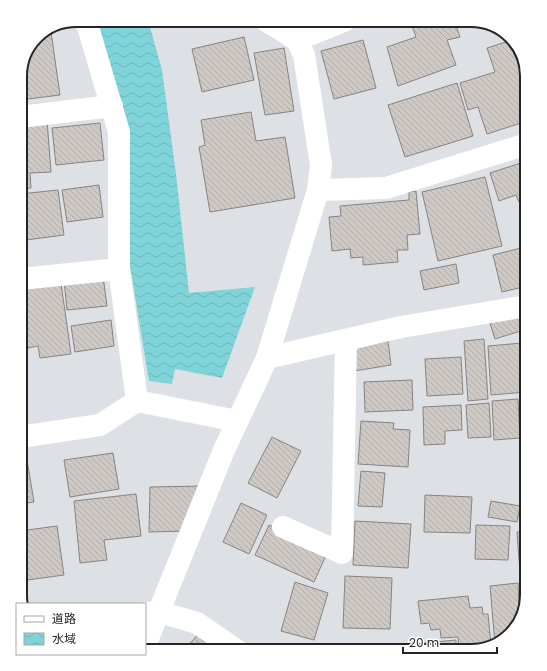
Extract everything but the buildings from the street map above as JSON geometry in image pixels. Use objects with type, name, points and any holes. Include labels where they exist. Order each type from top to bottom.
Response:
[{"type":"street","points":[[88,27],[119,132],[119,269],[137,401]]},
{"type":"street","points":[[146,641],[152,612],[237,421],[267,358],[318,190],[321,165],[304,55],[297,40],[276,27]]},
{"type":"street","points":[[297,40],[329,27]]},
{"type":"street","points":[[27,116],[112,106]]},
{"type":"street","points":[[318,190],[386,188],[520,146]]},
{"type":"street","points":[[27,278],[119,269]]},
{"type":"street","points":[[267,358],[402,327],[520,307]]},
{"type":"street","points":[[283,527],[342,553],[346,340]]},
{"type":"street","points":[[27,436],[100,425],[137,401],[237,421]]},
{"type":"street","points":[[152,612],[196,623],[228,644]]},
{"type":"water","points":[[96,27],[150,27],[162,70],[176,174],[189,293],[255,287],[222,378],[175,369],[172,384],[149,381],[128,254]]}]
